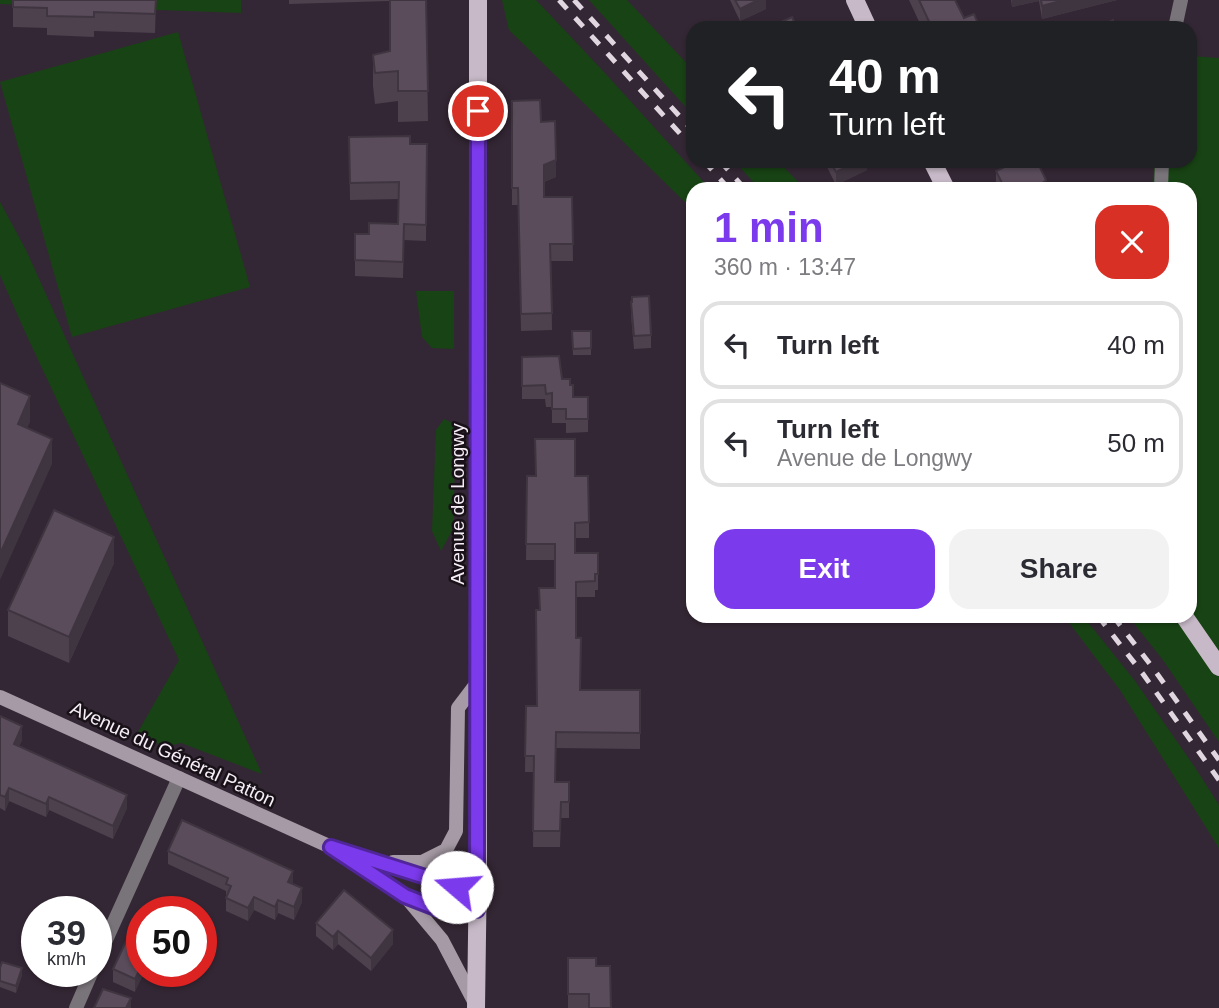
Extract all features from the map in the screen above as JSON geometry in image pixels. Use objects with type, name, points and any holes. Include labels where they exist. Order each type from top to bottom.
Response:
[{"type":"main road","name":"Avenue de Longwy","points":[[476,1007],[478,0]]},
{"type":"main road","points":[[855,0],[865,21]]},
{"type":"main road","points":[[1189,623],[1219,667]]},
{"type":"main road","points":[[331,847],[393,862],[422,862],[446,850],[456,831],[458,708],[477,683]]},
{"type":"main road","name":"Avenue du Général Patton","points":[[0,696],[331,847]]},
{"type":"main road","points":[[331,847],[405,896],[441,910],[477,902]]},
{"type":"main road","points":[[331,847],[477,902]]},
{"type":"main road","points":[[405,896],[442,940],[476,1007]]},
{"type":"street","points":[[1176,21],[1181,0]]},
{"type":"street","points":[[112,927],[179,778]]},
{"type":"street","points":[[76,1008],[85,987]]},
{"type":"green space","points":[[0,0],[241,0],[241,13],[0,4]]},
{"type":"green space","points":[[502,0],[536,0],[686,163],[686,168],[691,168],[704,182],[686,182],[686,203],[509,30]]},
{"type":"green space","points":[[589,0],[627,0],[686,63],[686,107]]},
{"type":"green space","points":[[178,32],[250,287],[72,337],[0,82]]},
{"type":"green space","points":[[1197,56],[1219,58],[1219,742],[1163,660],[1134,623],[1197,623],[1197,182],[1152,182],[1154,168],[1197,168]]},
{"type":"green space","points":[[740,168],[785,168],[798,182],[754,182]]},
{"type":"green space","points":[[0,202],[26,250],[262,774],[181,743],[164,747],[138,732],[179,660],[0,275]]},
{"type":"green space","points":[[416,291],[454,291],[454,349],[432,348],[422,337]]},
{"type":"green space","points":[[444,419],[455,424],[454,527],[441,551],[432,531],[436,430]]},
{"type":"green space","points":[[1069,623],[1089,623],[1135,681],[1196,769],[1219,805],[1219,848],[1120,690]]},
{"type":"building","points":[[13,0],[156,0],[155,14],[94,12],[94,17],[47,16],[47,8],[13,7]]},
{"type":"building","points":[[390,0],[426,0],[428,91],[398,91],[398,71],[375,73],[373,55],[390,51]]},
{"type":"building","points":[[735,0],[758,0],[740,9]]},
{"type":"building","points":[[919,0],[955,0],[964,18],[974,14],[977,21],[929,21]]},
{"type":"building","points":[[1041,0],[1064,0],[1042,6]]},
{"type":"building","points":[[540,100],[541,122],[555,121],[556,160],[544,165],[544,197],[572,197],[573,244],[550,244],[552,313],[521,314],[518,188],[512,188],[512,101]]},
{"type":"building","points":[[410,136],[410,144],[427,144],[426,225],[404,224],[403,262],[355,260],[355,234],[369,234],[369,223],[398,224],[399,182],[350,183],[349,137]]},
{"type":"building","points":[[1002,168],[1040,168],[1046,180],[1002,182],[996,171]]},
{"type":"building","points":[[649,296],[651,335],[634,336],[632,297]]},
{"type":"building","points":[[572,331],[591,331],[591,348],[573,349]]},
{"type":"building","points":[[559,356],[562,379],[570,379],[573,397],[588,397],[588,419],[566,419],[566,409],[552,409],[552,393],[546,394],[545,385],[522,386],[522,357]]},
{"type":"building","points":[[0,383],[30,396],[18,424],[52,439],[0,554]]},
{"type":"building","points":[[535,439],[575,439],[575,476],[588,476],[589,522],[575,523],[575,553],[598,553],[598,574],[595,574],[595,581],[576,582],[576,638],[581,638],[580,690],[640,690],[640,733],[556,732],[555,782],[569,782],[569,802],[561,802],[560,831],[533,831],[534,756],[525,756],[526,706],[537,706],[536,610],[540,610],[539,588],[555,588],[555,544],[526,544],[527,476],[536,476]]},
{"type":"building","points":[[54,510],[114,537],[69,637],[8,610]]},
{"type":"building","points":[[0,716],[22,726],[14,744],[127,795],[113,826],[49,797],[46,804],[9,788],[5,797],[0,795]]},
{"type":"building","points":[[182,820],[293,871],[288,882],[302,888],[294,907],[278,900],[275,907],[254,897],[248,908],[226,898],[231,886],[226,884],[228,878],[168,851]]},
{"type":"building","points":[[344,890],[393,930],[371,958],[338,931],[333,937],[316,923]]},
{"type":"building","points":[[126,942],[126,975],[113,969]]},
{"type":"building","points":[[568,958],[596,958],[596,966],[610,966],[611,1008],[589,1008],[589,994],[568,994]]},
{"type":"building","points":[[2,962],[21,968],[16,986],[0,981]]},
{"type":"building","points":[[103,989],[131,998],[126,1008],[94,1008]]},
{"type":"railway","points":[[559,0],[686,140]]},
{"type":"railway","points":[[574,0],[686,123]]},
{"type":"railway","points":[[710,168],[723,182]]},
{"type":"railway","points":[[726,168],[739,182]]},
{"type":"railway","points":[[1103,623],[1219,780]]},
{"type":"railway","points":[[1118,623],[1219,760]]},
{"type":"route","points":[[457,887],[331,847],[405,896],[441,910],[477,910],[478,111]]}]
